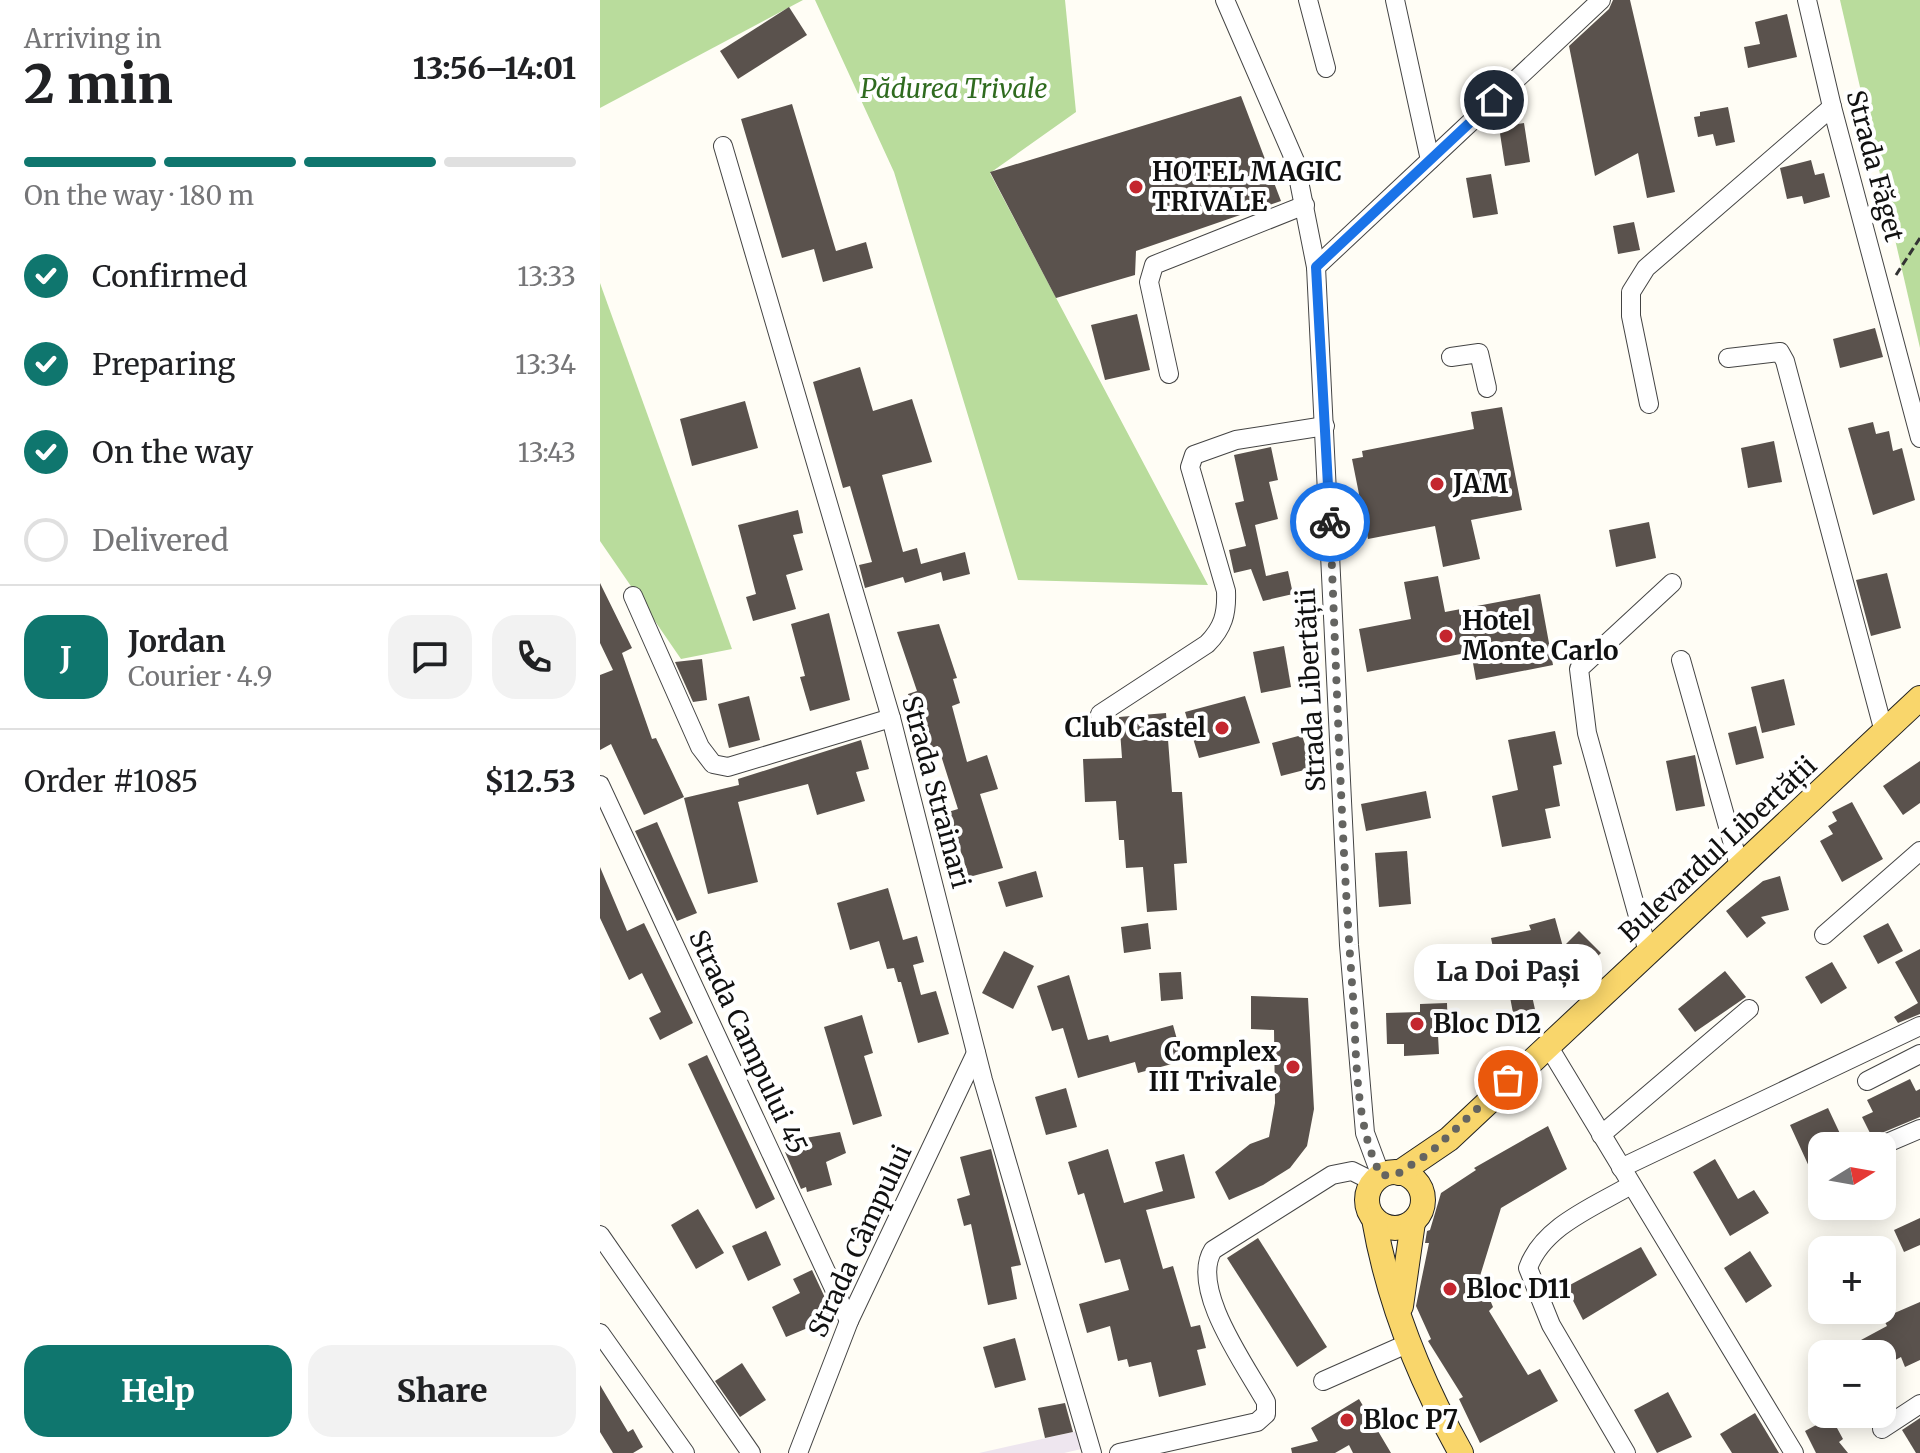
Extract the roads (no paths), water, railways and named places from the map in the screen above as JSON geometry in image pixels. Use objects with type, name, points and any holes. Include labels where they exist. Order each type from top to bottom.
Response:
[{"type":"main road","name":"Bulevardul Libertății","points":[[1385,1177],[1449,1139],[1920,698]]},
{"type":"main road","name":"Bulevardul Libertății","points":[[1422,1196],[1449,1139]]},
{"type":"main road","points":[[1400,1319],[1413,1222],[1419,1214],[1422,1196],[1414,1180],[1385,1177],[1367,1200],[1400,1319],[1461,1453]]},
{"type":"main road","points":[[1374,1219],[1397,1228],[1413,1222]]},
{"type":"street","name":"Strada Libertății","points":[[1225,0],[1295,161],[1316,267],[1349,945],[1365,1133],[1385,1177]]},
{"type":"street","points":[[1308,0],[1326,68]]},
{"type":"street","points":[[1395,0],[1430,160]]},
{"type":"street","points":[[1316,267],[1601,0]]},
{"type":"street","name":"Strada Făget","points":[[1807,0],[1832,107],[1920,438]]},
{"type":"street","points":[[1649,404],[1631,316],[1631,292],[1646,268],[1832,107]]},
{"type":"street","name":"Strada Strainari","points":[[723,146],[891,718],[976,1053],[1092,1453]]},
{"type":"street","points":[[1169,374],[1149,282],[1154,265],[1305,205]]},
{"type":"street","points":[[1728,358],[1769,351],[1780,352],[1785,361],[1884,732]]},
{"type":"street","points":[[1451,357],[1479,353],[1487,388]]},
{"type":"street","points":[[1100,714],[1207,644],[1220,631],[1227,611],[1226,591],[1190,467],[1194,455],[1236,440],[1325,426]]},
{"type":"street","points":[[1648,952],[1584,719],[1579,669],[1672,583]]},
{"type":"street","points":[[633,596],[700,747],[713,764],[728,767],[891,718]]},
{"type":"street","points":[[1681,660],[1740,869]]},
{"type":"street","name":"Strada Campului 45","points":[[600,785],[849,1321]]},
{"type":"street","points":[[1824,935],[1920,851]]},
{"type":"street","points":[[1601,1135],[1749,1009]]},
{"type":"street","points":[[1621,1168],[1920,1026]]},
{"type":"street","points":[[1547,1044],[1794,1453]]},
{"type":"street","name":"Strada Câmpului","points":[[798,1453],[849,1321],[976,1053]]},
{"type":"street","points":[[1867,1081],[1920,1054]]},
{"type":"street","points":[[1896,1139],[1920,1129]]},
{"type":"street","points":[[1119,1453],[1257,1422],[1266,1414],[1266,1402],[1206,1286],[1205,1262],[1213,1250],[1332,1175],[1352,1171],[1385,1177]]},
{"type":"street","points":[[1626,1453],[1551,1325],[1528,1268],[1535,1248],[1554,1231],[1631,1185]]},
{"type":"street","points":[[600,1235],[751,1453]]},
{"type":"street","points":[[600,1333],[685,1453]]},
{"type":"street","points":[[1323,1381],[1409,1343]]},
{"type":"street","points":[[1882,1429],[1920,1404]]},
{"type":"place","name":"HOTEL MAGIC TRIVALE","points":[[1136,187]]},
{"type":"place","name":"JAM","points":[[1437,484]]},
{"type":"place","name":"Hotel Monte Carlo","points":[[1446,636]]},
{"type":"place","name":"Club Castel","points":[[1222,728]]},
{"type":"place","name":"Bloc D12","points":[[1417,1024]]},
{"type":"place","name":"Complex III Trivale","points":[[1293,1067]]},
{"type":"place","name":"La Doi Pași","points":[[1508,1080]]},
{"type":"place","name":"Bloc D11","points":[[1450,1289]]},
{"type":"place","name":"Bloc P7","points":[[1347,1420]]},
{"type":"park label","name":"Pădurea Trivale","points":[[954,89]]}]
